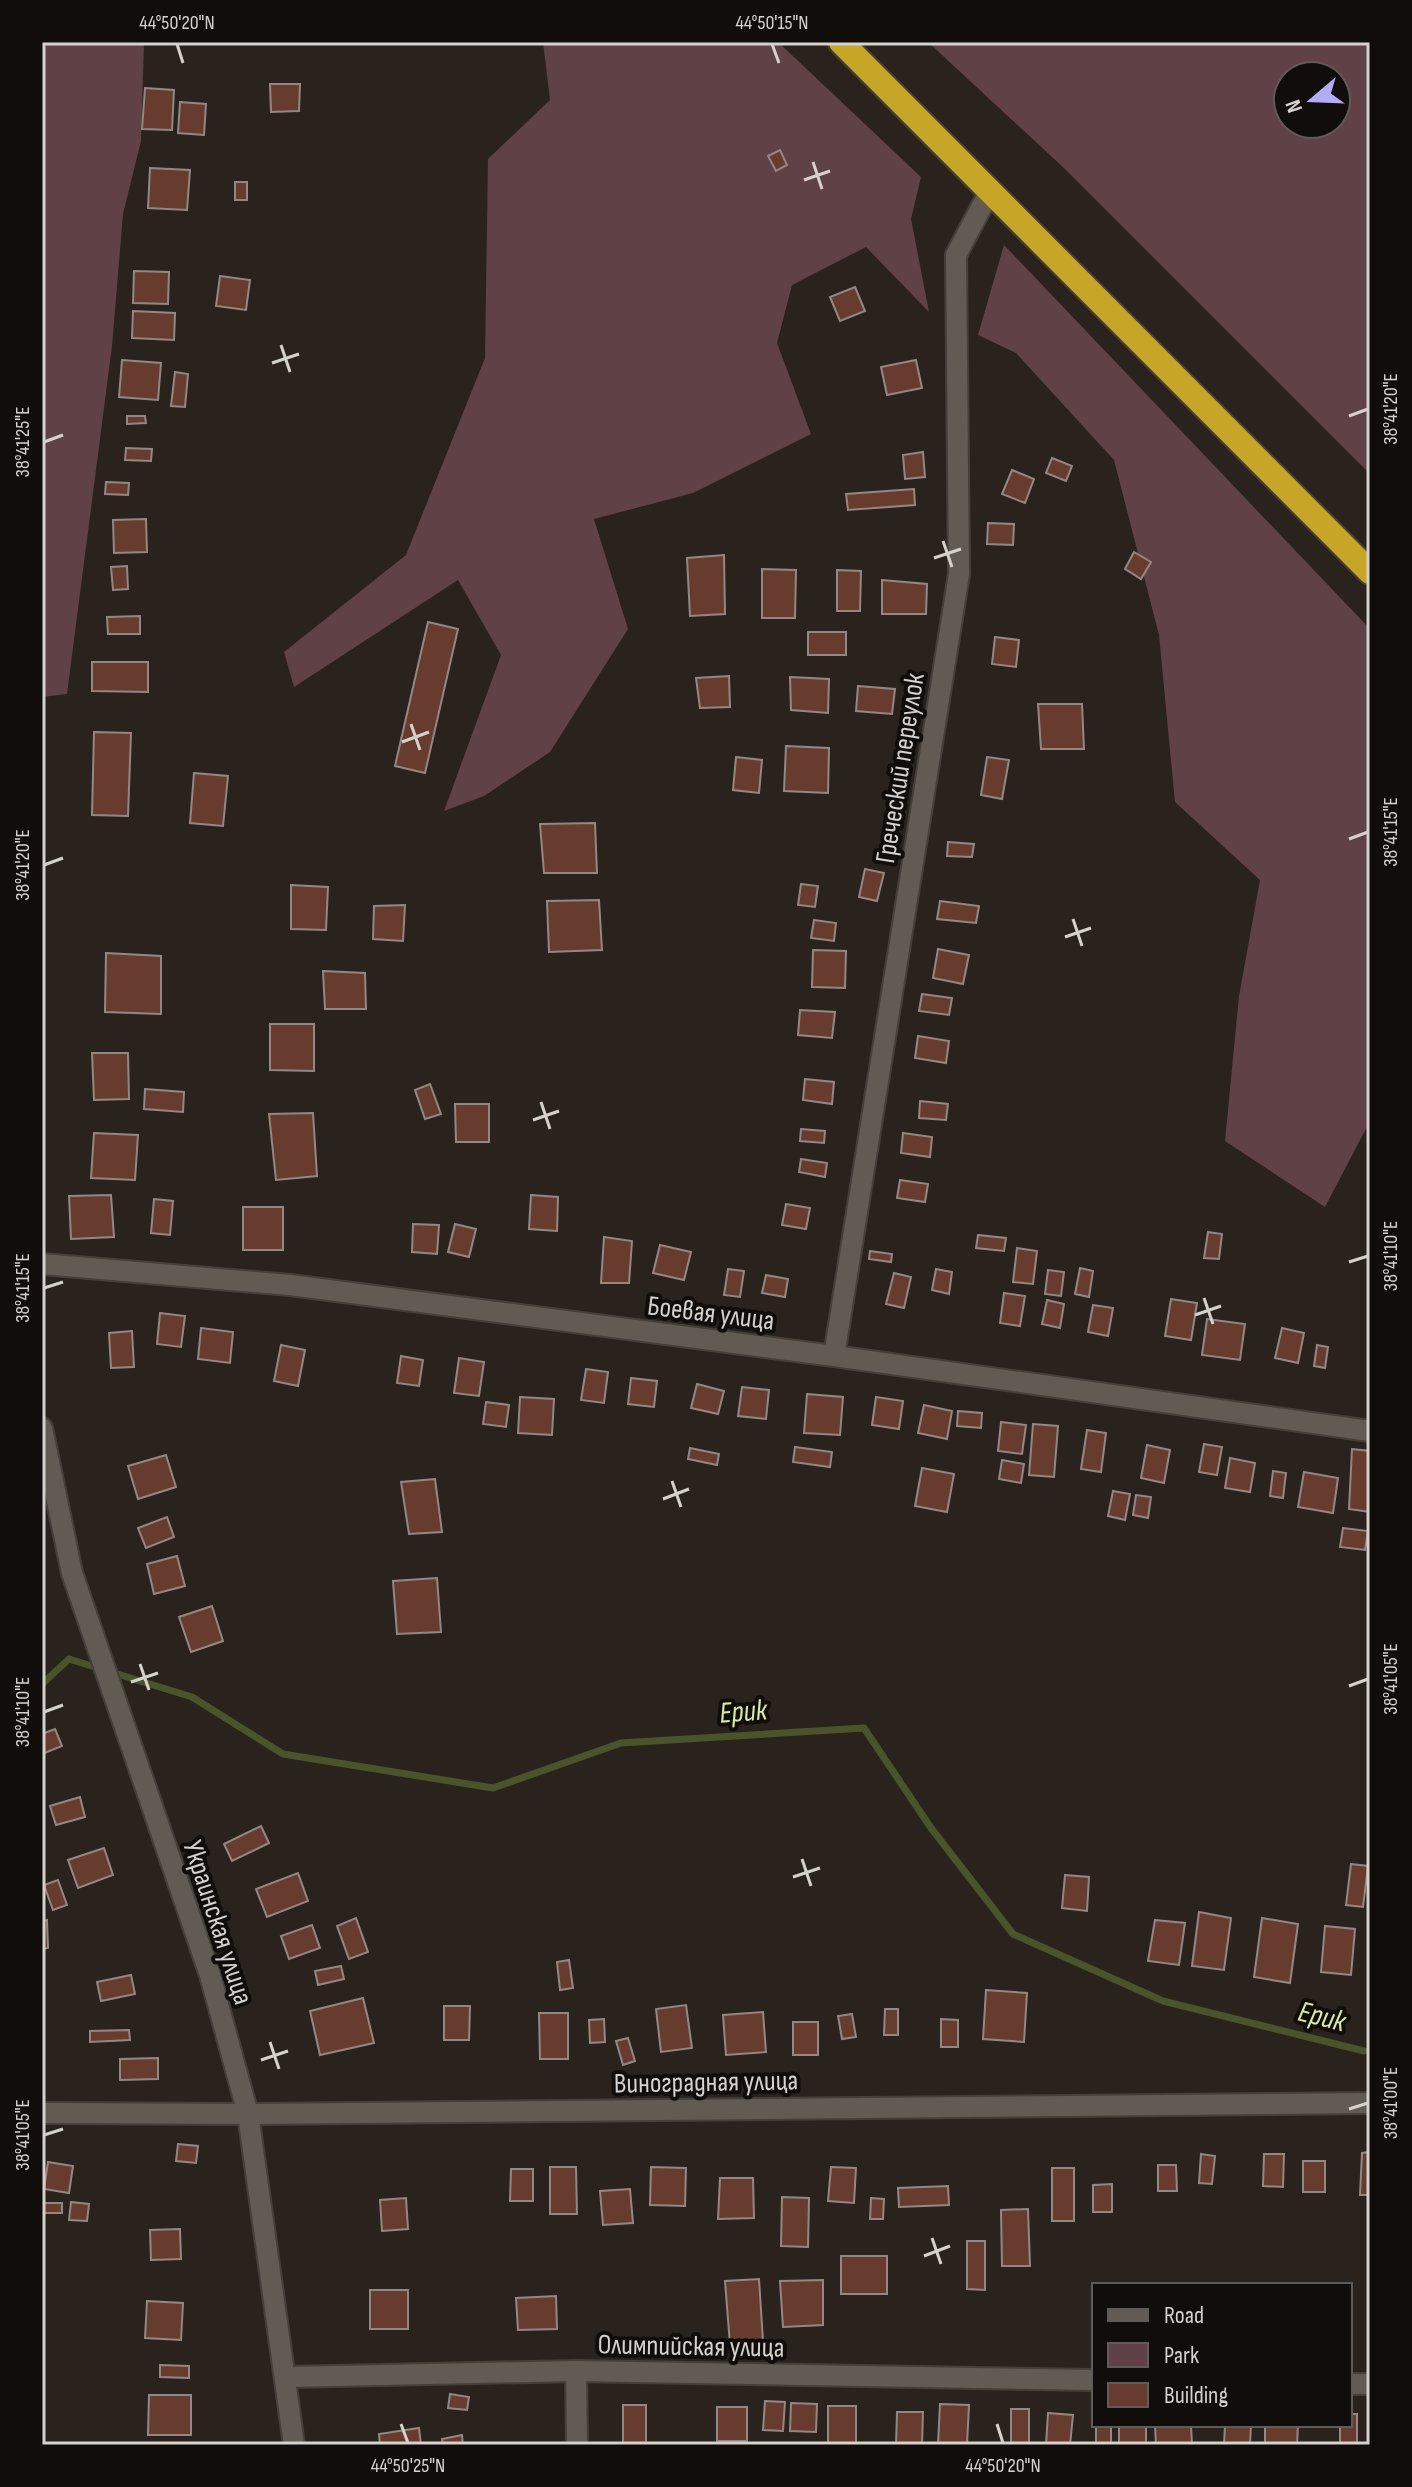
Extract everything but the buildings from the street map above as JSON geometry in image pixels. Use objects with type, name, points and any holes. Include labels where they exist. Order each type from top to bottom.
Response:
[{"type":"highway","points":[[841,42],[1370,572]]},
{"type":"street","name":"Греческий переулок","points":[[834,1356],[959,574],[956,255],[990,191]]},
{"type":"street","name":"Боевая улица","points":[[42,1264],[290,1285],[834,1356],[1370,1431]]},
{"type":"street","name":"Украинская улица","points":[[42,1428],[72,1573],[210,1975],[248,2114],[287,2377],[294,2445]]},
{"type":"street","name":"Виноградная улица","points":[[42,2113],[248,2114],[1370,2103]]},
{"type":"street","name":"Олимпийская улица","points":[[287,2377],[576,2371],[1092,2380]]},
{"type":"street","points":[[576,2371],[577,2445]]},
{"type":"green space","points":[[42,42],[144,42],[141,141],[123,214],[112,346],[67,694],[42,697]]},
{"type":"green space","points":[[543,42],[778,42],[921,177],[911,219],[929,312],[866,247],[792,285],[777,343],[811,434],[693,493],[594,519],[628,629],[550,752],[484,796],[444,811],[501,655],[458,580],[294,687],[284,652],[406,555],[485,358],[488,159],[550,100]]},
{"type":"green space","points":[[928,42],[1370,42],[1370,474],[1065,169]]},
{"type":"green space","points":[[1004,245],[1370,629],[1370,1121],[1325,1207],[1225,1141],[1239,996],[1260,880],[1175,802],[1159,635],[1114,460],[1016,353],[978,335]]},
{"type":"waterway","name":"Ерик","points":[[42,1684],[69,1659],[192,1697],[283,1754],[493,1788],[621,1743],[864,1728],[931,1828],[1013,1934],[1163,2001],[1364,2051]]}]
